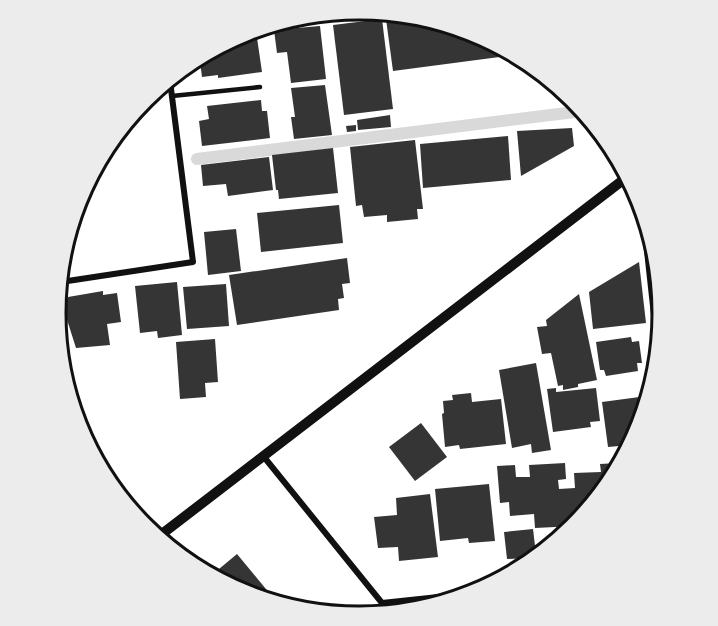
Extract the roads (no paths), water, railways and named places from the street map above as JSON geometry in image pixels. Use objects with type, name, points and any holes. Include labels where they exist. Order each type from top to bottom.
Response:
[{"type":"street","points":[[67,281],[193,262],[171,87]]},
{"type":"street","points":[[164,533],[621,181]]},
{"type":"street","points":[[649,267],[652,297]]},
{"type":"street","points":[[264,457],[382,603],[426,598]]},
{"type":"lane","points":[[172,96],[260,87]]},
{"type":"waterway","points":[[197,159],[574,112]]}]
